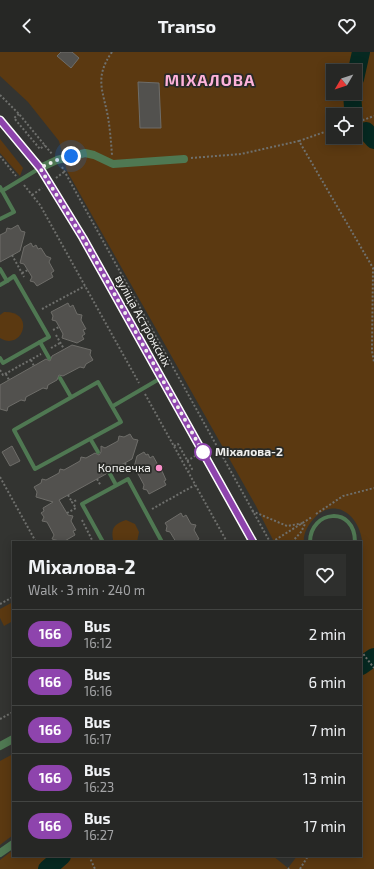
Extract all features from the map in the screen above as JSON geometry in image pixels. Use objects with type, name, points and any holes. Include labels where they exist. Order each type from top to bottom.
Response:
[{"type":"street","name":"вуліца Астрожскіх","points":[[0,120],[40,168],[83,238],[252,541]]},
{"type":"street","points":[[40,168],[57,160],[84,153],[94,155],[113,164],[184,159]]},
{"type":"street","points":[[0,746],[12,739]]},
{"type":"street","points":[[0,853],[12,845]]},
{"type":"lane","points":[[0,219],[14,212],[1,189],[21,180],[40,168]]},
{"type":"lane","points":[[0,270],[7,281]]},
{"type":"lane","points":[[0,284],[14,276],[49,337],[3,363],[0,358]]},
{"type":"lane","points":[[40,342],[49,358]]},
{"type":"lane","points":[[60,378],[71,397]]},
{"type":"lane","points":[[112,406],[161,378]]},
{"type":"lane","points":[[98,382],[112,406],[121,422],[91,440],[35,469],[14,430],[98,382]]},
{"type":"lane","points":[[91,440],[98,452]]},
{"type":"lane","points":[[109,472],[116,486]]},
{"type":"lane","points":[[102,541],[82,504],[128,479],[161,541]]},
{"type":"lane","points":[[310,541],[310,536],[318,522],[328,516],[334,515],[343,518],[352,526],[355,533],[355,541]]},
{"type":"path","points":[[112,52],[105,62],[100,76],[102,97],[108,117],[113,164]]},
{"type":"path","points":[[0,95],[19,114],[57,160],[269,541]]},
{"type":"path","points":[[19,114],[14,118],[40,149],[45,145]]},
{"type":"path","points":[[362,120],[374,116]]},
{"type":"path","points":[[184,159],[242,154],[299,142],[326,132]]},
{"type":"path","points":[[299,142],[373,268],[372,351],[374,362]]},
{"type":"path","points":[[1,158],[21,180],[40,205],[226,541]]},
{"type":"path","points":[[22,274],[28,270]]},
{"type":"path","points":[[42,309],[85,286]]},
{"type":"path","points":[[53,330],[59,327]]},
{"type":"path","points":[[0,370],[3,375],[60,343]]},
{"type":"path","points":[[31,359],[34,366]]},
{"type":"path","points":[[6,373],[9,380]]},
{"type":"path","points":[[125,463],[132,475]]},
{"type":"path","points":[[95,489],[129,471]]},
{"type":"path","points":[[0,476],[35,541]]},
{"type":"path","points":[[97,479],[101,486]]},
{"type":"path","points":[[156,507],[196,485]]},
{"type":"path","points":[[68,495],[92,541]]},
{"type":"path","points":[[72,502],[78,499]]},
{"type":"path","points":[[147,504],[151,510]]},
{"type":"path","points":[[67,513],[76,508]]},
{"type":"path","points":[[252,511],[287,526],[305,523],[301,532],[293,541]]},
{"type":"path","points":[[0,604],[12,598]]},
{"type":"path","points":[[362,652],[374,668]]},
{"type":"path","points":[[0,719],[12,713]]},
{"type":"path","points":[[89,857],[95,869]]},
{"type":"path","points":[[300,869],[307,857]]},
{"type":"shaded area","points":[[0,52],[374,52],[374,869],[0,869],[0,860],[12,851],[12,857],[274,857],[288,868],[296,857],[362,857],[362,540],[359,530],[355,522],[342,510],[335,508],[327,509],[319,514],[308,526],[304,541],[274,541],[256,506],[67,171],[59,141],[28,102],[0,76]]},
{"type":"shaded area","points":[[0,139],[23,168],[20,176],[0,153]]},
{"type":"shaded area","points":[[4,312],[14,313],[23,323],[23,330],[20,336],[15,340],[8,341],[0,338],[0,315]]},
{"type":"shaded area","points":[[126,520],[135,524],[139,532],[137,541],[114,541],[112,532],[114,527]]},
{"type":"shaded area","points":[[12,603],[12,622],[4,626],[0,618],[0,609]]},
{"type":"shaded area","points":[[12,755],[12,836],[0,845],[0,761]]},
{"type":"building","points":[[61,52],[72,52],[79,58],[71,68],[57,56]]},
{"type":"building","points":[[138,82],[159,83],[161,128],[140,128]]},
{"type":"building","points":[[18,225],[21,231],[25,232],[20,251],[0,262],[0,235],[6,232],[7,228],[11,229]]},
{"type":"building","points":[[31,243],[33,247],[36,245],[38,249],[41,248],[46,256],[51,258],[49,262],[54,271],[51,273],[53,277],[37,286],[34,282],[30,281],[32,277],[24,264],[20,263],[24,247]]},
{"type":"building","points":[[68,303],[70,307],[73,305],[77,314],[82,315],[81,320],[86,329],[83,330],[85,334],[82,336],[84,339],[77,343],[62,338],[63,334],[56,321],[52,320],[53,316],[51,312]]},
{"type":"building","points":[[72,345],[91,350],[90,355],[93,360],[86,364],[84,368],[80,367],[63,376],[59,375],[57,380],[48,385],[47,389],[43,388],[26,397],[25,401],[21,400],[8,407],[7,411],[0,409],[0,385],[46,359],[50,361],[52,356]]},
{"type":"building","points":[[130,434],[133,439],[138,440],[132,459],[112,470],[107,469],[106,474],[59,500],[68,515],[73,516],[71,521],[76,530],[73,531],[75,535],[65,541],[52,539],[54,535],[47,522],[42,521],[44,517],[41,513],[44,511],[43,508],[53,502],[36,497],[37,492],[34,487],[41,483],[42,479],[46,480],[59,473],[60,469],[64,470],[80,461],[81,457],[86,458],[95,453],[99,455],[101,452],[101,446],[105,448],[118,441],[119,436],[124,437]]},
{"type":"building","points":[[12,446],[20,461],[10,466],[2,452]]},
{"type":"building","points":[[144,452],[146,455],[148,454],[150,458],[153,456],[158,465],[163,466],[162,471],[166,480],[164,481],[166,485],[149,494],[147,490],[143,489],[144,485],[137,472],[133,471],[137,456]]},
{"type":"building","points":[[181,513],[183,517],[186,515],[191,524],[196,525],[194,530],[199,539],[196,541],[175,541],[170,532],[166,531],[167,526],[165,523]]},
{"type":"waterway","points":[[358,64],[361,52]]},
{"type":"waterway","points":[[352,100],[353,107]]},
{"type":"waterway","points":[[366,131],[374,140]]},
{"type":"waterway","points":[[362,665],[374,657]]},
{"type":"waterway","points":[[47,869],[61,857]]},
{"type":"bus line","name":"166","points":[[0,120],[40,168],[83,238],[252,541]]},
{"type":"place","name":"Міхалова-2","points":[[203,452]]},
{"type":"place","name":"Копеечка","points":[[159,468]]},
{"type":"district","name":"МІХАЛОВА","points":[[210,80]]},
{"type":"route","points":[[71,156],[57,160],[40,168],[83,238],[203,452]]}]
